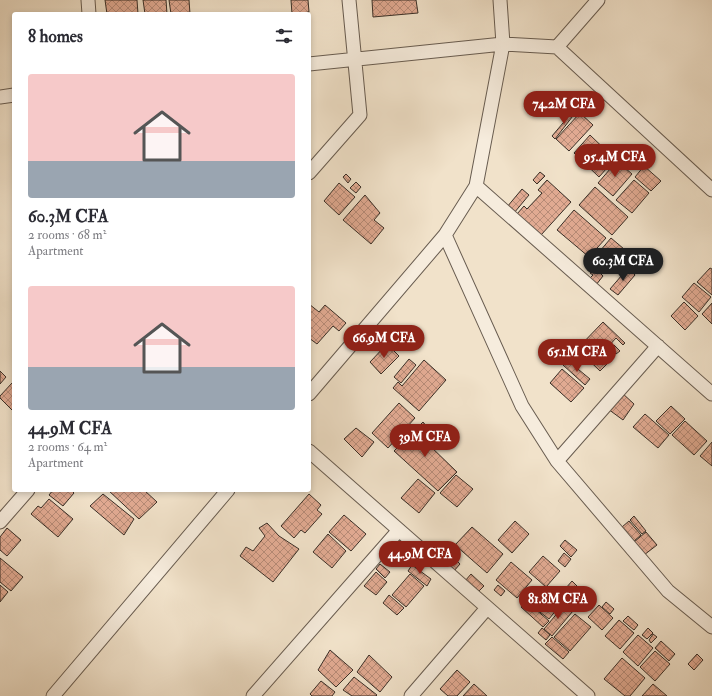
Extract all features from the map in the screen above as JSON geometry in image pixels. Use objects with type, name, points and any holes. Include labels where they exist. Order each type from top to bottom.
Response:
[{"type":"street","points":[[88,0],[89,12]]},
{"type":"street","points":[[311,171],[360,115],[349,0]]},
{"type":"street","points":[[311,392],[445,234],[476,186],[503,44],[500,0]]},
{"type":"street","points":[[557,47],[598,0]]},
{"type":"street","points":[[311,64],[503,44],[557,47],[712,190]]},
{"type":"street","points":[[0,97],[12,95]]},
{"type":"street","points":[[476,186],[712,394]]},
{"type":"street","points":[[445,234],[522,406],[557,461],[663,586],[712,627]]},
{"type":"street","points":[[557,461],[658,346]]},
{"type":"street","points":[[311,453],[588,696]]},
{"type":"street","points":[[0,522],[26,492]]},
{"type":"street","points":[[53,696],[226,492]]},
{"type":"street","points":[[253,696],[399,530]]},
{"type":"street","points":[[411,696],[487,608]]},
{"type":"building","points":[[105,0],[137,0],[138,12],[107,12]]},
{"type":"building","points":[[143,0],[166,0],[167,12],[145,12]]},
{"type":"building","points":[[169,0],[189,0],[190,12],[171,12]]},
{"type":"building","points":[[291,0],[308,0],[309,12],[292,12]]},
{"type":"building","points":[[372,0],[416,0],[418,13],[373,17]]},
{"type":"building","points":[[574,110],[576,112],[555,139],[552,136]]},
{"type":"building","points":[[580,113],[593,125],[569,151],[556,139]]},
{"type":"building","points":[[590,135],[615,159],[599,177],[574,153]]},
{"type":"building","points":[[627,144],[636,153],[632,157],[623,148]]},
{"type":"building","points":[[622,150],[630,159],[624,165],[616,156]]},
{"type":"building","points":[[617,161],[632,174],[613,196],[598,183]]},
{"type":"building","points":[[644,166],[661,181],[651,191],[635,177]]},
{"type":"building","points":[[540,172],[545,176],[537,184],[533,180]]},
{"type":"building","points":[[346,174],[351,179],[348,183],[343,177]]},
{"type":"building","points":[[547,180],[571,202],[541,235],[517,214],[524,206],[527,209],[542,193],[538,190]]},
{"type":"building","points":[[634,180],[649,193],[632,213],[616,200]]},
{"type":"building","points":[[356,182],[361,187],[356,193],[350,188]]},
{"type":"building","points":[[339,183],[355,197],[339,215],[324,201]]},
{"type":"building","points":[[595,187],[628,217],[612,235],[579,205]]},
{"type":"building","points":[[522,189],[529,195],[514,213],[507,207]]},
{"type":"building","points":[[365,195],[380,213],[374,220],[384,228],[371,244],[343,220]]},
{"type":"building","points":[[574,210],[606,238],[589,257],[557,230]]},
{"type":"building","points":[[611,238],[624,249],[603,274],[596,267],[599,263],[594,258]]},
{"type":"building","points":[[628,249],[633,254],[620,269],[615,265]]},
{"type":"building","points":[[632,257],[643,267],[636,274],[625,265]]},
{"type":"building","points":[[595,268],[603,276],[596,285],[589,279],[593,275],[590,273]]},
{"type":"building","points":[[628,268],[635,275],[618,295],[610,289]]},
{"type":"building","points":[[710,268],[712,269],[712,295],[697,282]]},
{"type":"building","points":[[694,283],[711,297],[699,312],[682,297]]},
{"type":"building","points":[[684,302],[698,316],[685,330],[671,316]]},
{"type":"building","points":[[712,303],[712,324],[702,314]]},
{"type":"building","points":[[325,305],[346,323],[339,331],[333,326],[317,344],[311,340],[311,306],[319,312]]},
{"type":"building","points":[[603,322],[625,343],[623,345],[616,338],[607,348],[615,356],[600,371],[577,349]]},
{"type":"building","points":[[387,344],[399,356],[381,374],[370,362]]},
{"type":"building","points":[[614,345],[620,351],[616,354],[611,349]]},
{"type":"building","points":[[409,359],[416,365],[401,383],[394,377]]},
{"type":"building","points":[[424,360],[446,380],[419,411],[393,388],[398,382],[402,386]]},
{"type":"building","points":[[567,360],[590,379],[585,385],[563,365]]},
{"type":"building","points":[[562,369],[584,388],[571,402],[550,383]]},
{"type":"building","points":[[0,371],[6,377],[0,384]]},
{"type":"building","points":[[12,383],[12,410],[0,398],[0,396]]},
{"type":"building","points":[[621,392],[634,404],[623,420],[608,409]]},
{"type":"building","points":[[399,403],[415,418],[388,448],[372,433]]},
{"type":"building","points":[[671,406],[685,419],[670,434],[656,421]]},
{"type":"building","points":[[645,414],[669,435],[658,448],[633,427]]},
{"type":"building","points":[[685,421],[707,441],[694,455],[672,435]]},
{"type":"building","points":[[423,422],[431,432],[426,442],[457,472],[438,491],[394,451]]},
{"type":"building","points":[[356,428],[374,442],[362,457],[344,439]]},
{"type":"building","points":[[712,442],[712,466],[700,456]]},
{"type":"building","points":[[456,475],[473,489],[457,507],[440,493]]},
{"type":"building","points":[[418,479],[435,493],[419,513],[401,498]]},
{"type":"building","points":[[51,492],[74,493],[63,506],[49,495]]},
{"type":"building","points":[[110,492],[146,492],[157,502],[139,519]]},
{"type":"building","points":[[103,494],[134,519],[124,535],[90,506]]},
{"type":"building","points":[[309,494],[321,505],[317,510],[322,514],[305,533],[301,530],[294,538],[281,526]]},
{"type":"building","points":[[49,499],[73,519],[58,537],[31,514],[38,506],[41,508]]},
{"type":"building","points":[[344,515],[366,534],[351,551],[329,532]]},
{"type":"building","points":[[634,516],[646,531],[642,534],[630,520]]},
{"type":"building","points":[[515,521],[529,534],[512,553],[498,540]]},
{"type":"building","points":[[629,521],[641,535],[634,541],[622,527]]},
{"type":"building","points":[[267,523],[279,536],[299,549],[273,582],[240,556],[246,547],[253,551],[265,536],[259,528]]},
{"type":"building","points":[[472,527],[503,554],[487,573],[455,545]]},
{"type":"building","points":[[7,528],[21,540],[7,556],[0,550],[0,537]]},
{"type":"building","points":[[646,532],[657,545],[644,555],[634,542]]},
{"type":"building","points":[[328,534],[346,551],[332,568],[313,552]]},
{"type":"building","points":[[565,540],[577,550],[571,557],[560,546]]},
{"type":"building","points":[[449,553],[460,564],[454,571],[442,560]]},
{"type":"building","points":[[564,553],[571,559],[565,567],[558,561]]},
{"type":"building","points":[[543,556],[560,571],[546,587],[529,572]]},
{"type":"building","points":[[0,558],[23,577],[11,591],[0,582]]},
{"type":"building","points":[[511,562],[532,580],[517,598],[496,580]]},
{"type":"building","points":[[380,564],[390,572],[385,578],[376,569]]},
{"type":"building","points":[[412,565],[431,579],[427,586],[408,571]]},
{"type":"building","points":[[376,572],[387,582],[376,595],[364,586]]},
{"type":"building","points":[[410,574],[424,586],[406,607],[392,595]]},
{"type":"building","points":[[471,574],[484,586],[478,592],[465,581]]},
{"type":"building","points":[[572,581],[578,587],[566,601],[559,596]]},
{"type":"building","points":[[0,585],[8,592],[0,602]]},
{"type":"building","points":[[498,585],[505,591],[501,596],[494,590]]},
{"type":"building","points":[[540,587],[561,604],[549,619],[527,602]]},
{"type":"building","points":[[389,595],[404,608],[397,615],[383,603]]},
{"type":"building","points":[[526,601],[549,621],[543,627],[521,607]]},
{"type":"building","points":[[606,602],[614,609],[610,614],[602,607]]},
{"type":"building","points":[[565,604],[573,611],[552,636],[544,629]]},
{"type":"building","points":[[599,605],[613,618],[602,630],[588,617]]},
{"type":"building","points":[[575,614],[591,627],[570,651],[554,637]]},
{"type":"building","points":[[628,616],[638,625],[634,630],[623,621]]},
{"type":"building","points":[[619,620],[634,633],[620,649],[605,636]]},
{"type":"building","points":[[542,628],[550,635],[546,640],[538,633]]},
{"type":"building","points":[[648,628],[653,633],[647,639],[642,635]]},
{"type":"building","points":[[653,634],[657,637],[651,643],[649,640]]},
{"type":"building","points":[[638,635],[653,648],[638,666],[623,652]]},
{"type":"building","points":[[552,637],[569,652],[563,659],[545,644]]},
{"type":"building","points":[[661,641],[675,654],[669,661],[655,648]]},
{"type":"building","points":[[330,650],[353,670],[336,687],[318,670]]},
{"type":"building","points":[[655,651],[670,664],[655,681],[640,667]]},
{"type":"building","points":[[697,654],[703,660],[694,670],[688,664]]},
{"type":"building","points":[[369,655],[392,677],[380,692],[357,672]]},
{"type":"building","points":[[622,658],[645,678],[630,696],[625,696],[604,679]]},
{"type":"building","points":[[457,670],[470,682],[457,696],[448,696],[440,689]]},
{"type":"building","points":[[354,677],[377,695],[352,696],[343,690]]},
{"type":"building","points":[[321,681],[335,692],[332,696],[312,696],[310,694]]},
{"type":"building","points":[[474,684],[487,696],[463,696]]},
{"type":"building","points":[[653,684],[667,696],[642,696]]}]
